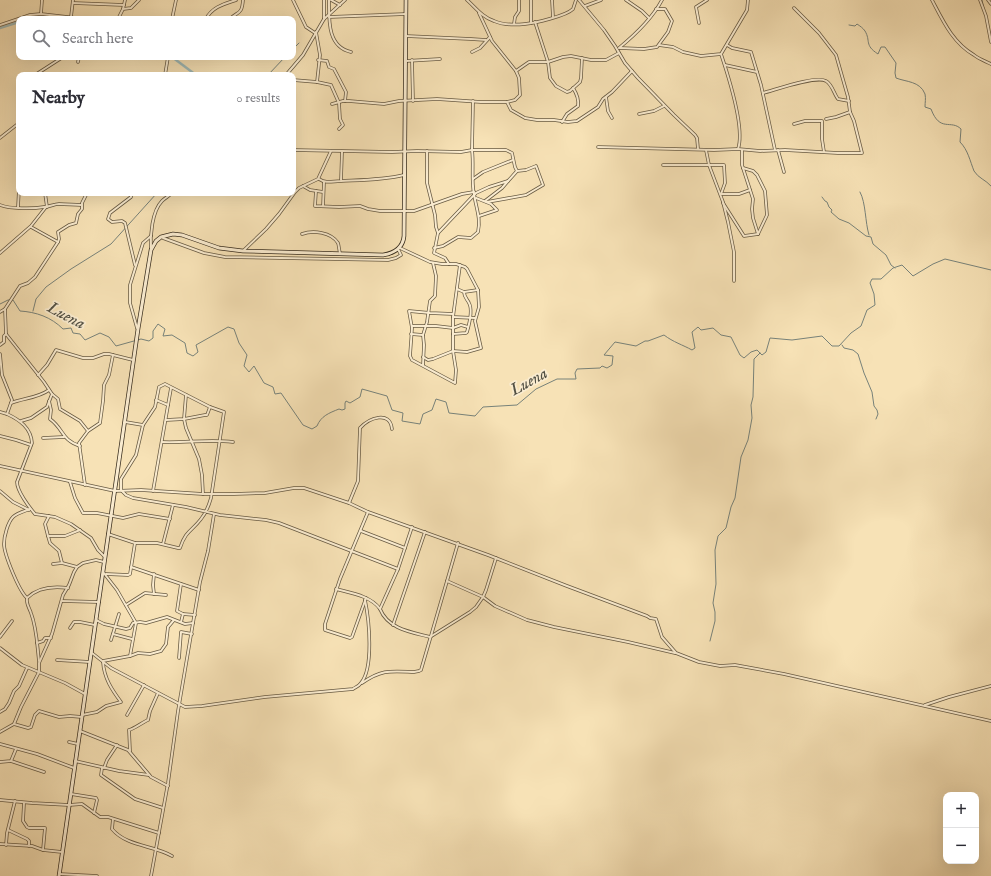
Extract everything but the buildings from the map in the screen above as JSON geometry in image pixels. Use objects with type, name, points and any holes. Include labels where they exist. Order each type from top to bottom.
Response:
[{"type":"main road","points":[[59,875],[95,625],[104,573],[104,562],[114,491],[151,250],[156,241],[161,237],[173,234],[182,235],[219,248],[243,251],[383,255],[399,249],[403,240],[404,211],[406,0]]},
{"type":"street","points":[[40,14],[42,0]]},
{"type":"street","points":[[120,16],[125,0]]},
{"type":"street","points":[[123,9],[131,8],[139,0]]},
{"type":"street","points":[[173,16],[176,0]]},
{"type":"street","points":[[207,16],[214,8],[236,0]]},
{"type":"street","points":[[234,16],[242,8],[243,0]]},
{"type":"street","points":[[293,0],[306,27],[316,33],[320,50],[318,60],[318,82]]},
{"type":"street","points":[[324,0],[324,20]]},
{"type":"street","points":[[340,4],[330,0],[330,30],[335,42],[343,50],[351,52]]},
{"type":"street","points":[[290,72],[303,55],[324,20],[345,0]]},
{"type":"street","points":[[467,0],[486,18],[496,22],[514,24],[531,23],[569,12],[573,9],[576,0]]},
{"type":"street","points":[[514,24],[515,17],[519,12],[519,0]]},
{"type":"street","points":[[531,0],[531,23]]},
{"type":"street","points":[[552,0],[553,17]]},
{"type":"street","points":[[579,0],[619,49],[619,53],[632,71],[665,106],[695,134],[698,149]]},
{"type":"street","points":[[585,6],[602,0]]},
{"type":"street","points":[[626,0],[649,18]]},
{"type":"street","points":[[619,49],[642,28],[662,0]]},
{"type":"street","points":[[699,23],[696,7],[707,0]]},
{"type":"street","points":[[721,54],[747,10],[748,0]]},
{"type":"street","points":[[932,0],[940,18],[954,38],[967,51],[991,64]]},
{"type":"street","points":[[980,0],[986,16],[991,42]]},
{"type":"street","points":[[988,0],[991,4]]},
{"type":"street","points":[[71,16],[73,1],[124,6]]},
{"type":"street","points":[[598,147],[862,153],[836,55],[819,33],[794,8]]},
{"type":"street","points":[[619,49],[656,48],[659,45],[668,32],[672,21],[665,9],[656,10]]},
{"type":"street","points":[[332,104],[345,101],[382,104],[437,99],[473,102],[507,102],[515,100],[520,95],[519,78],[508,60],[496,48],[479,13]]},
{"type":"street","points":[[27,16],[40,14],[61,16]]},
{"type":"street","points":[[329,16],[406,14]]},
{"type":"street","points":[[0,25],[16,20]]},
{"type":"street","points":[[535,22],[548,62],[550,78],[556,86],[567,92],[581,80],[582,58]]},
{"type":"street","points":[[406,36],[486,40]]},
{"type":"street","points":[[472,52],[480,48],[490,37]]},
{"type":"street","points":[[659,45],[673,47],[683,52],[701,56],[721,54]]},
{"type":"street","points":[[727,45],[732,48],[751,52],[784,172]]},
{"type":"street","points":[[516,71],[529,62],[548,62],[571,56],[591,60],[606,60],[619,53]]},
{"type":"street","points":[[721,54],[725,65],[737,118],[739,131],[738,149]]},
{"type":"street","points":[[406,60],[440,59]]},
{"type":"street","points":[[40,72],[58,60]]},
{"type":"street","points":[[166,72],[168,60]]},
{"type":"street","points":[[318,60],[327,61],[329,67],[334,69],[346,92],[345,101]]},
{"type":"street","points":[[412,60],[413,101]]},
{"type":"street","points":[[725,65],[757,72]]},
{"type":"street","points":[[507,102],[511,110],[525,118],[562,122],[577,121],[598,107],[603,99],[612,92],[632,71]]},
{"type":"street","points":[[296,80],[318,82],[331,85],[339,103],[340,119],[343,125],[339,129]]},
{"type":"street","points":[[763,93],[801,82],[826,80],[830,83],[838,99],[849,101]]},
{"type":"street","points":[[562,122],[568,114],[578,106],[577,94],[573,88]]},
{"type":"street","points":[[606,96],[608,111],[612,118]]},
{"type":"street","points":[[434,248],[443,246],[458,237],[471,238],[478,234],[480,224],[473,179],[473,102]]},
{"type":"street","points":[[639,114],[654,111],[665,106]]},
{"type":"street","points":[[826,119],[850,112]]},
{"type":"street","points":[[794,124],[822,121],[824,152]]},
{"type":"street","points":[[0,138],[16,125]]},
{"type":"street","points":[[296,150],[342,152],[461,152],[472,150],[510,150],[517,171]]},
{"type":"street","points":[[706,150],[709,164],[723,202],[734,252],[734,281]]},
{"type":"street","points":[[742,150],[741,159],[753,199],[753,218],[758,234]]},
{"type":"street","points":[[296,192],[303,186],[318,179],[331,151]]},
{"type":"street","points":[[427,151],[427,183],[438,233]]},
{"type":"street","points":[[341,180],[342,152]]},
{"type":"street","points":[[473,179],[483,172],[514,160]]},
{"type":"street","points":[[663,165],[724,165],[725,183],[720,194]]},
{"type":"street","points":[[475,198],[486,201],[526,195],[543,185],[536,166],[526,170],[517,171],[502,188],[486,201]]},
{"type":"street","points":[[723,202],[744,236],[758,234],[763,227],[767,216],[765,191],[757,175],[753,171],[743,168]]},
{"type":"street","points":[[318,179],[324,182],[341,180],[362,181],[404,175]]},
{"type":"street","points":[[316,191],[315,206],[360,206],[374,210],[404,211],[419,210],[462,194],[474,193],[508,181]]},
{"type":"street","points":[[322,206],[324,182]]},
{"type":"street","points":[[303,186],[323,192]]},
{"type":"street","points":[[720,194],[739,194],[750,190]]},
{"type":"street","points":[[449,264],[445,258],[435,254],[434,248],[438,233],[474,193]]},
{"type":"street","points":[[18,207],[19,196]]},
{"type":"street","points":[[0,253],[31,226],[47,207],[45,196]]},
{"type":"street","points":[[0,345],[4,342],[4,336],[6,334],[6,309],[10,302],[20,286],[28,283],[35,277],[58,242],[58,232],[76,223],[78,214],[82,209],[81,205],[86,196]]},
{"type":"street","points":[[131,196],[110,213],[108,218],[112,222],[122,221],[125,223],[135,266]]},
{"type":"street","points":[[151,250],[151,236],[158,207],[168,196]]},
{"type":"street","points":[[243,251],[266,229],[293,196]]},
{"type":"street","points":[[479,216],[497,210],[486,201]]},
{"type":"street","points":[[0,205],[8,207],[47,207],[61,204],[81,205]]},
{"type":"street","points":[[31,226],[58,242]]},
{"type":"street","points":[[302,234],[317,232],[329,236],[338,243],[340,253]]},
{"type":"street","points":[[138,331],[130,303],[130,285],[143,243],[151,236]]},
{"type":"street","points":[[161,237],[198,250],[226,257],[388,260],[401,255],[399,249]]},
{"type":"street","points":[[399,249],[433,263],[460,265],[467,269],[478,290],[479,307],[476,318],[481,348],[466,352],[453,351],[434,359],[428,360],[423,358]]},
{"type":"street","points":[[423,365],[423,335],[430,301],[435,296],[436,276],[433,263]]},
{"type":"street","points":[[453,314],[409,311],[412,326],[410,358],[455,383],[456,370],[453,351],[453,314],[460,265]]},
{"type":"street","points":[[457,289],[464,292],[478,290]]},
{"type":"street","points":[[453,334],[466,333],[468,327],[470,306],[464,297],[464,292]]},
{"type":"street","points":[[0,312],[6,309]]},
{"type":"street","points":[[453,317],[476,318]]},
{"type":"street","points":[[412,326],[453,328],[461,325],[468,327]]},
{"type":"street","points":[[6,334],[47,385],[52,394],[58,399],[60,409],[80,420],[88,431]]},
{"type":"street","points":[[411,334],[423,335]]},
{"type":"street","points":[[38,374],[47,365],[56,350],[88,358],[104,354],[134,360]]},
{"type":"street","points":[[0,354],[2,375],[11,397],[11,403],[7,414]]},
{"type":"street","points":[[85,485],[80,442],[88,431],[100,423],[104,385],[110,371],[113,355]]},
{"type":"street","points":[[108,534],[135,542],[163,544],[180,548],[184,536],[202,518],[205,511],[209,506],[225,414],[223,410],[210,407],[165,384],[160,385],[155,407],[143,425],[136,455],[121,479],[121,490],[126,495],[133,498],[205,511],[214,514],[279,523],[398,569]]},
{"type":"street","points":[[153,491],[171,388]]},
{"type":"street","points":[[11,403],[39,396],[49,390]]},
{"type":"street","points":[[21,421],[31,418],[46,408],[52,394]]},
{"type":"street","points":[[186,395],[184,419],[187,433],[198,459],[202,475],[203,494]]},
{"type":"street","points":[[156,400],[168,405]]},
{"type":"street","points":[[49,401],[51,410],[50,419],[56,424],[64,437],[70,442],[80,446]]},
{"type":"street","points":[[166,420],[207,415],[210,407]]},
{"type":"street","points":[[0,412],[21,421],[31,437],[31,446],[20,471],[17,486],[30,509]]},
{"type":"street","points":[[348,503],[358,481],[360,428],[373,418],[387,418],[392,423],[392,429]]},
{"type":"street","points":[[125,422],[143,425]]},
{"type":"street","points":[[0,436],[31,446]]},
{"type":"street","points":[[43,438],[64,437]]},
{"type":"street","points":[[162,442],[191,442],[202,440],[233,442]]},
{"type":"street","points":[[0,466],[114,491],[121,490],[212,494],[258,493],[299,488],[348,503],[368,512],[458,543],[650,618],[656,619],[662,637],[676,654]]},
{"type":"street","points":[[70,482],[75,498],[83,513],[97,513],[122,518],[139,514],[170,519]]},
{"type":"street","points":[[0,491],[13,502],[30,509],[36,514],[63,520],[80,530],[91,538],[98,550],[105,557]]},
{"type":"street","points":[[163,544],[173,505]]},
{"type":"street","points":[[0,732],[14,724],[39,672],[35,627],[27,604],[27,598],[17,583],[4,544],[8,526],[12,519],[18,514],[30,509]]},
{"type":"street","points":[[365,599],[352,637],[350,638],[325,630],[325,624],[336,589],[368,512]]},
{"type":"street","points":[[151,876],[168,786],[179,705],[199,590],[209,546],[214,514]]},
{"type":"street","points":[[49,516],[45,524],[48,536],[50,543],[59,551],[62,564]]},
{"type":"street","points":[[380,609],[398,569],[412,527]]},
{"type":"street","points":[[48,536],[65,536],[80,530]]},
{"type":"street","points":[[360,531],[405,548]]},
{"type":"street","points":[[393,625],[425,532]]},
{"type":"street","points":[[104,573],[128,575],[131,567],[135,542]]},
{"type":"street","points":[[91,652],[103,662],[185,707],[265,697],[352,689],[373,676],[383,672],[420,671],[458,543]]},
{"type":"street","points":[[336,589],[374,602],[380,609],[383,617],[393,625],[430,637],[470,612],[483,597],[496,558]]},
{"type":"street","points":[[39,662],[51,638],[63,594],[68,588],[77,567],[82,563],[96,560],[104,562]]},
{"type":"street","points":[[53,564],[77,567]]},
{"type":"street","points":[[131,567],[199,590]]},
{"type":"street","points":[[104,573],[126,605],[136,623],[130,656]]},
{"type":"street","points":[[154,574],[154,594]]},
{"type":"street","points":[[447,581],[483,597],[495,606],[527,620],[554,627],[628,642],[676,654],[699,662],[720,666],[728,664],[784,674],[991,721]]},
{"type":"street","points":[[181,584],[177,612],[195,616]]},
{"type":"street","points":[[27,598],[41,589],[59,587],[68,588]]},
{"type":"street","points":[[126,605],[142,594],[166,595]]},
{"type":"street","points":[[361,683],[367,672],[369,653],[365,599]]},
{"type":"street","points":[[62,601],[99,602]]},
{"type":"street","points":[[181,622],[182,613]]},
{"type":"street","points":[[111,640],[119,614]]},
{"type":"street","points":[[96,620],[115,627],[129,629],[132,623],[145,623],[167,617],[185,624],[194,623]]},
{"type":"street","points":[[103,662],[138,653],[150,654],[162,650],[166,644],[168,627],[174,620]]},
{"type":"street","points":[[0,637],[12,621]]},
{"type":"street","points":[[70,628],[74,622],[95,625]]},
{"type":"street","points":[[179,658],[181,632],[192,634]]},
{"type":"street","points":[[113,634],[132,639]]},
{"type":"street","points":[[37,643],[46,638],[51,638]]},
{"type":"street","points":[[0,648],[12,659],[27,668],[78,689],[85,694]]},
{"type":"street","points":[[57,660],[90,662]]},
{"type":"street","points":[[14,724],[28,728],[31,727],[35,715],[39,711],[59,718],[82,716],[97,712],[106,706],[121,702],[108,683],[103,662]]},
{"type":"street","points":[[0,712],[5,709],[9,703],[27,668]]},
{"type":"street","points":[[127,715],[144,685]]},
{"type":"street","points":[[924,706],[949,697],[991,686]]},
{"type":"street","points":[[130,751],[129,730],[133,730],[136,726],[148,720],[150,711],[158,693]]},
{"type":"street","points":[[80,731],[130,751],[150,776],[168,786]]},
{"type":"street","points":[[68,742],[78,744]]},
{"type":"street","points":[[0,744],[37,754],[74,768]]},
{"type":"street","points":[[117,745],[107,760],[101,775],[130,796],[140,801],[163,808]]},
{"type":"street","points":[[11,761],[16,749]]},
{"type":"street","points":[[0,762],[11,761],[44,772]]},
{"type":"street","points":[[75,761],[103,768],[150,776]]},
{"type":"street","points":[[71,794],[96,798],[97,800],[94,813]]},
{"type":"street","points":[[0,800],[24,803],[83,805],[103,818],[108,817],[159,833]]},
{"type":"street","points":[[6,845],[15,801]]},
{"type":"street","points":[[24,803],[23,821],[27,827],[45,828],[44,850]]},
{"type":"street","points":[[113,819],[112,828],[115,832],[137,844],[172,856]]},
{"type":"street","points":[[8,830],[27,839],[29,846]]},
{"type":"street","points":[[0,844],[29,846],[44,850],[62,852]]},
{"type":"street","points":[[59,875],[82,874],[97,876]]},
{"type":"waterway","points":[[982,0],[984,9]]},
{"type":"waterway","points":[[0,28],[16,23]]},
{"type":"waterway","points":[[849,25],[855,26],[857,24],[863,29],[867,34],[869,45],[878,54],[881,47],[885,47],[896,63],[896,78],[916,84],[923,90],[925,94],[925,107],[931,109],[938,121],[957,126],[961,129],[960,142],[967,152],[974,171],[991,186]]},
{"type":"waterway","points":[[296,46],[299,43]]},
{"type":"waterway","points":[[176,60],[192,72]]},
{"type":"waterway","points":[[271,72],[282,60]]},
{"type":"waterway","points":[[860,192],[869,235]]},
{"type":"waterway","points":[[33,311],[36,299],[46,287],[71,269],[111,244],[154,196]]},
{"type":"waterway","points":[[822,197],[832,210],[831,212],[839,219],[849,223],[866,236],[871,237],[873,244],[886,255],[891,265],[895,268]]},
{"type":"waterway","name":"Luena","points":[[0,304],[8,300],[13,300],[20,311],[43,316],[53,321],[63,329],[71,328],[73,333],[80,334],[85,340],[100,333],[109,337],[116,346],[141,339],[149,341],[153,338],[153,331],[158,324],[165,329],[163,336],[172,335],[185,343],[187,353],[193,356],[198,352],[196,345],[228,327],[234,329],[239,343],[247,355],[244,366],[249,372],[254,366],[264,383],[273,387],[275,394],[281,393],[303,425],[312,429],[317,426],[326,415],[339,409],[345,409],[346,401],[350,403],[360,397],[362,389],[387,396],[392,410],[403,413],[402,421],[420,424],[423,414],[432,410],[436,399],[446,402],[449,413],[475,416],[483,407],[517,405],[536,389],[557,379],[576,379],[575,373],[577,369],[600,368],[602,366],[607,368],[612,365],[613,356],[604,355],[615,342],[636,346],[645,341],[664,335],[674,342],[692,350],[695,348],[692,332],[698,327],[701,330],[713,328],[721,335],[731,337],[740,355],[744,358],[751,352],[757,350],[762,355],[766,352],[770,338],[792,340],[822,336],[832,346],[839,346],[851,333],[861,326],[867,310],[875,305],[874,294],[870,283],[872,279],[881,279],[893,268],[902,265],[913,276],[933,264],[945,259],[991,270]]},
{"type":"waterway","points":[[842,345],[844,348],[853,350],[858,354],[872,392],[874,406],[877,410],[878,414],[876,419]]},
{"type":"waterway","points":[[710,641],[715,621],[713,603],[716,584],[715,550],[718,536],[726,528],[731,507],[735,498],[741,457],[748,440],[752,418],[751,405],[753,397],[754,359],[760,353]]}]
